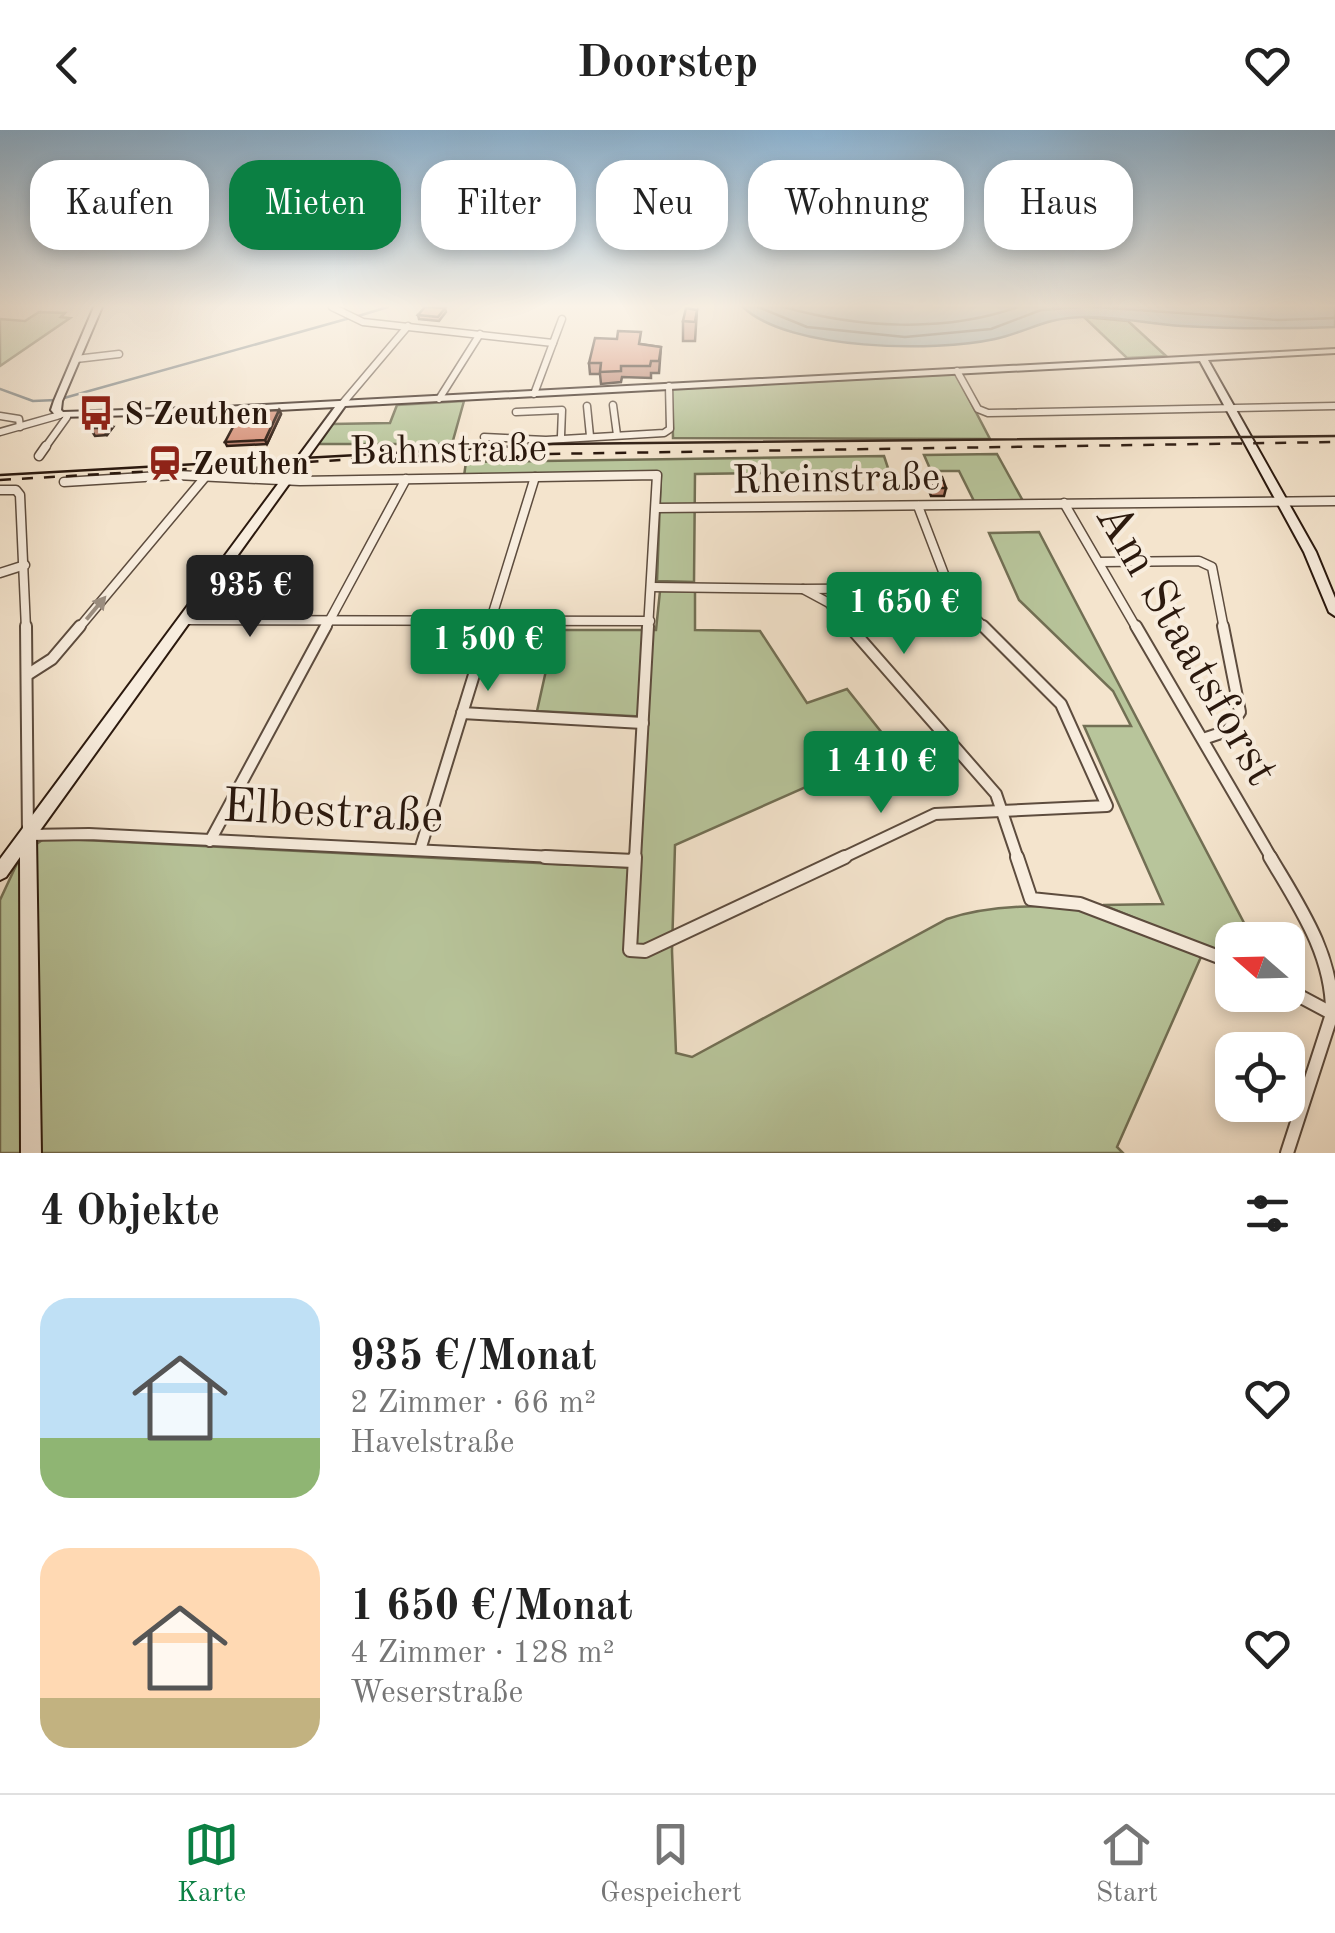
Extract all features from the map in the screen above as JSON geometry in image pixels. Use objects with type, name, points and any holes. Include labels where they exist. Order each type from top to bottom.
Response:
[{"type":"main road","points":[[78,355],[56,410],[64,416],[1264,355]]},
{"type":"main road","points":[[1203,358],[1283,501],[1335,612]]},
{"type":"main road","points":[[0,872],[342,404]]},
{"type":"main road","points":[[28,835],[31,1153]]},
{"type":"street","points":[[76,360],[114,355]]},
{"type":"street","points":[[342,404],[384,355]]},
{"type":"street","points":[[439,399],[467,355]]},
{"type":"street","points":[[534,394],[549,355]]},
{"type":"street","points":[[957,371],[978,409],[988,413],[1335,406]]},
{"type":"street","points":[[484,438],[518,440],[668,432],[669,386]]},
{"type":"street","points":[[613,405],[617,435]]},
{"type":"street","points":[[588,406],[590,436]]},
{"type":"street","points":[[516,412],[562,410],[561,436]]},
{"type":"street","points":[[0,416],[20,419],[20,428]]},
{"type":"street","points":[[0,432],[64,416]]},
{"type":"street","points":[[39,456],[64,416]]},
{"type":"street","name":"Bahnstraße","points":[[64,482],[206,476],[286,480],[654,474],[656,508]]},
{"type":"street","points":[[27,675],[45,666],[56,654],[206,476]]},
{"type":"street","points":[[420,850],[534,476]]},
{"type":"street","points":[[210,841],[406,479]]},
{"type":"street","points":[[0,490],[16,490],[20,496],[25,565],[28,835]]},
{"type":"street","points":[[1018,504],[1335,501]]},
{"type":"street","name":"Rheinstraße","points":[[656,508],[1018,504]]},
{"type":"street","name":"Am Staatsforst","points":[[1064,504],[1322,949],[1334,993],[1334,1014],[1287,1153]]},
{"type":"street","points":[[656,508],[630,950],[646,951],[935,814],[1107,806],[1061,704],[960,604],[949,588],[918,506]]},
{"type":"street","points":[[1099,562],[1199,561],[1212,567],[1240,712],[1227,731],[1203,739]]},
{"type":"street","points":[[0,573],[25,565]]},
{"type":"street","points":[[652,587],[949,588]]},
{"type":"street","points":[[803,589],[837,609],[996,794],[1031,899],[1080,904],[1215,956]]},
{"type":"street","points":[[184,620],[650,621]]},
{"type":"street","points":[[462,714],[643,723]]},
{"type":"street","name":"Elbestraße","points":[[28,835],[634,861]]},
{"type":"street","points":[[1305,999],[1334,1014]]},
{"type":"green space","points":[[0,355],[16,355],[0,366]]},
{"type":"green space","points":[[1124,355],[1166,356],[1127,358]]},
{"type":"green space","points":[[956,374],[990,439],[673,438],[672,389]]},
{"type":"green space","points":[[464,401],[452,444],[318,444],[331,424],[390,423],[397,405]]},
{"type":"green space","points":[[997,454],[1023,501],[974,501],[959,471],[931,471],[924,455]]},
{"type":"green space","points":[[884,456],[889,471],[695,474],[694,582],[657,581],[661,474],[464,476],[466,462]]},
{"type":"green space","points":[[1039,532],[1244,922],[1215,922],[1215,951],[1103,905],[1163,904],[1084,726],[1131,726],[1113,691],[1019,600],[989,533]]},
{"type":"green space","points":[[660,591],[695,591],[695,630],[760,631],[807,703],[847,689],[894,748],[675,845],[672,951],[676,1053],[692,1057],[947,919],[1020,907],[1077,910],[1120,923],[1201,957],[1117,1147],[1123,1153],[0,1153],[0,900],[21,855],[45,838],[635,868],[648,717],[537,711],[555,630],[656,630]]},
{"type":"building","points":[[591,355],[660,355],[659,361],[651,361],[650,366],[621,366],[621,371],[600,372],[601,363],[589,363]]},
{"type":"building","points":[[279,410],[265,440],[225,442],[241,412]]},
{"type":"building","points":[[108,420],[102,428],[90,428],[95,421]]},
{"type":"building","points":[[929,477],[942,477],[946,488],[934,488]]},
{"type":"waterway","points":[[64,398],[219,355]]},
{"type":"waterway","points":[[0,389],[33,401],[56,400]]},
{"type":"tram line","points":[[0,475],[553,444],[1335,436]]},
{"type":"railway","points":[[0,480],[410,456],[1335,442]]},
{"type":"place","name":"S Zeuthen","points":[[96,413]]},
{"type":"place","name":"Zeuthen","points":[[165,463]]}]
